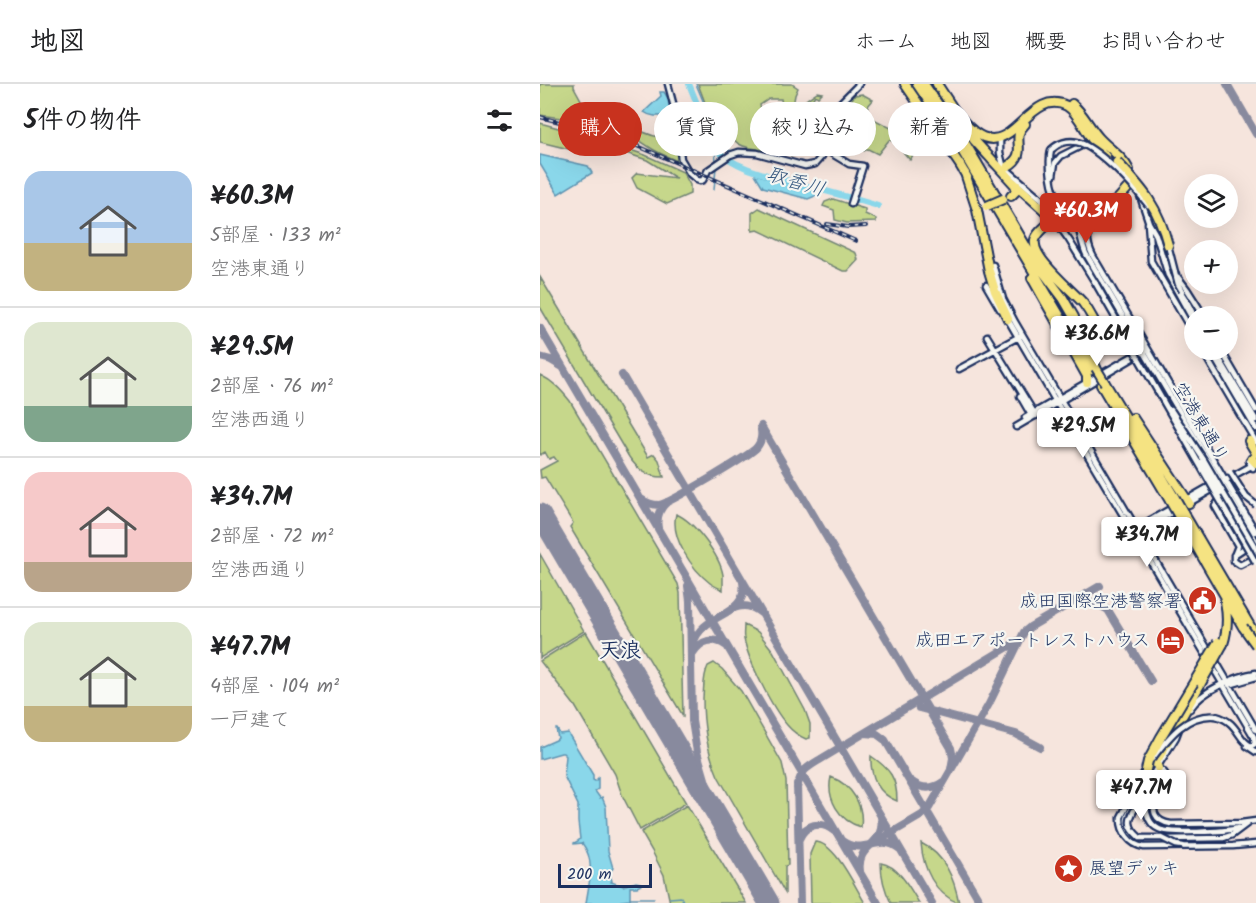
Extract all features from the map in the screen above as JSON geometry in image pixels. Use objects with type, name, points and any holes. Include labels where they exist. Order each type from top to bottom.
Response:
[{"type":"highway","points":[[906,84],[965,173],[980,204],[987,206],[1020,195],[1028,197],[1054,219]]},
{"type":"highway","points":[[917,84],[962,149],[1172,500]]},
{"type":"highway","points":[[924,84],[979,153]]},
{"type":"highway","points":[[924,84],[967,146],[1034,260],[1074,316]]},
{"type":"highway","points":[[937,84],[949,102]]},
{"type":"highway","points":[[978,135],[998,135],[1035,105],[1048,100],[1060,100],[1072,104],[1080,111],[1101,140],[1122,159],[1129,170]]},
{"type":"highway","points":[[972,131],[991,139],[1003,136],[1037,108],[1055,103],[1072,110],[1088,124]]},
{"type":"highway","points":[[1008,166],[1018,154],[1018,135],[1021,127],[1043,108],[1055,103]]},
{"type":"highway","points":[[1072,110],[1106,157]]},
{"type":"highway","points":[[1089,135],[1136,182],[1152,203],[1161,220],[1168,245]]},
{"type":"highway","points":[[972,137],[1016,186],[1015,192],[1007,198]]},
{"type":"highway","points":[[965,173],[978,210],[988,271],[1008,319]]},
{"type":"highway","points":[[1006,176],[1054,219]]},
{"type":"highway","points":[[985,188],[1087,376],[1087,382]]},
{"type":"highway","points":[[1099,213],[1122,196],[1127,189]]},
{"type":"highway","points":[[1054,219],[1038,235],[1035,241],[1036,246],[1050,270],[1085,306],[1098,330],[1099,336],[1096,340],[1091,340],[1080,326],[1094,369]]},
{"type":"highway","points":[[1103,384],[1135,422],[1188,500]]},
{"type":"highway","points":[[1116,399],[1216,580],[1256,645]]},
{"type":"highway","points":[[1252,441],[1253,462]]},
{"type":"highway","points":[[1180,514],[1256,636]]},
{"type":"highway","points":[[1158,768],[1156,762],[1201,683],[1227,627],[1225,602],[1216,580]]},
{"type":"highway","points":[[1146,770],[1148,761],[1161,737],[1221,643]]},
{"type":"street","points":[[668,84],[674,107],[681,159],[690,174],[697,180],[703,180],[708,170],[730,155],[750,152]]},
{"type":"street","points":[[841,102],[859,84]]},
{"type":"street","points":[[1003,136],[1000,140],[1000,149],[1004,165],[1050,206],[1054,219],[1070,240],[1096,284],[1256,563]]},
{"type":"street","points":[[1076,220],[1073,213],[1055,194],[1050,158],[1052,150],[1070,141],[1082,143],[1095,152],[1125,178],[1150,207],[1168,245],[1179,284],[1189,306]]},
{"type":"street","points":[[1053,182],[1054,166],[1057,160],[1079,146],[1095,148],[1125,174],[1136,188],[1156,235],[1170,280],[1185,306]]},
{"type":"street","points":[[766,156],[805,166],[815,164],[822,156]]},
{"type":"street","points":[[836,156],[849,164],[863,166],[851,204]]},
{"type":"street","points":[[1054,219],[1065,213],[1076,220],[1083,221],[1099,213]]},
{"type":"street","name":"空港東通り","points":[[1099,213],[1092,219],[1088,228],[1089,248],[1144,350]]},
{"type":"street","points":[[1148,218],[1151,261],[1184,318]]},
{"type":"street","name":"空港東通り","points":[[1076,220],[1086,254],[1222,482],[1255,531],[1256,541]]},
{"type":"street","points":[[1162,257],[1197,306]]},
{"type":"street","points":[[993,265],[1003,299],[1020,336]]},
{"type":"street","points":[[1176,275],[1197,306]]},
{"type":"street","points":[[986,285],[996,304],[1020,336],[1256,730]]},
{"type":"street","points":[[987,336],[1033,415]]},
{"type":"street","points":[[959,369],[1020,336]]},
{"type":"street","points":[[1058,401],[1144,350]]},
{"type":"street","points":[[1015,425],[1144,350]]},
{"type":"street","points":[[1207,360],[1252,441]]},
{"type":"street","points":[[1215,360],[1256,429]]},
{"type":"street","points":[[1220,360],[1256,420]]},
{"type":"street","points":[[1228,360],[1256,409]]},
{"type":"street","points":[[1179,426],[1256,556],[1240,565],[1234,561],[1234,555],[1238,546],[1216,508],[1218,502],[1224,505],[1246,544],[1234,555]]},
{"type":"street","points":[[1179,426],[1256,549]]},
{"type":"street","points":[[1120,540],[1253,462]]},
{"type":"street","points":[[1230,472],[1242,492],[1256,505]]},
{"type":"street","points":[[1242,826],[1232,835],[1224,838],[1141,840],[1136,838],[1128,826],[1127,818],[1194,704],[1200,698],[1227,684],[1256,675]]},
{"type":"street","points":[[1227,684],[1255,739],[1253,745],[1245,744]]},
{"type":"street","points":[[1256,752],[1248,748],[1232,723],[1216,716],[1198,717],[1182,726],[1161,748],[1122,814],[1120,824],[1131,842],[1137,846],[1256,844]]},
{"type":"street","points":[[1158,768],[1165,772],[1167,777],[1155,802],[1155,815],[1160,821],[1171,824],[1248,823]]},
{"type":"street","points":[[1158,768],[1160,780],[1149,795],[1146,807],[1147,815],[1157,828],[1171,832],[1226,831],[1256,821]]},
{"type":"street","points":[[1141,779],[1142,796],[1130,818],[1130,825],[1140,838],[1160,838],[1183,846]]},
{"type":"green space","points":[[540,84],[574,84],[582,102],[558,102],[558,117],[540,115]]},
{"type":"green space","points":[[698,84],[792,84],[798,88],[794,102],[769,99],[764,102],[750,102],[750,148],[738,143],[738,102],[705,102]]},
{"type":"green space","points":[[817,92],[822,93],[818,97],[815,95],[813,102],[804,102]]},
{"type":"green space","points":[[862,94],[873,100],[871,102],[850,102],[855,95]]},
{"type":"green space","points":[[876,120],[888,126],[888,141],[878,154],[876,153]]},
{"type":"green space","points":[[540,123],[558,128],[558,146],[540,142]]},
{"type":"green space","points":[[642,132],[654,136],[654,150],[642,142]]},
{"type":"green space","points":[[642,154],[683,172],[690,185],[690,194],[667,204],[637,188],[632,178],[637,173],[676,178],[647,160],[635,156],[642,156]]},
{"type":"green space","points":[[666,156],[679,156],[680,162]]},
{"type":"green space","points":[[833,199],[865,209],[865,214],[876,219],[876,222],[847,223],[835,220],[834,210],[823,206],[825,202]]},
{"type":"green space","points":[[759,208],[856,253],[858,260],[848,271],[843,271],[758,230],[752,231],[752,213]]},
{"type":"green space","points":[[540,277],[648,457],[654,454],[659,460],[664,477],[644,472],[629,457],[540,307]]},
{"type":"green space","points":[[540,375],[556,386],[570,401],[678,584],[683,716],[570,527],[573,523],[545,477],[541,478],[540,470],[557,461],[554,457],[549,459],[545,452],[540,455]]},
{"type":"green space","points":[[676,514],[691,524],[712,549],[721,567],[723,590],[703,577],[684,552],[676,533]]},
{"type":"green space","points":[[540,554],[584,631],[540,658]]},
{"type":"green space","points":[[744,625],[758,632],[773,651],[805,710],[810,724],[810,738],[806,739],[793,731],[775,708],[751,660],[744,639]]},
{"type":"green space","points":[[586,632],[686,803],[640,830],[622,795],[615,774],[575,706],[540,661]]},
{"type":"green space","points":[[714,663],[741,691],[782,763],[786,781],[788,865],[785,866],[785,893],[718,776],[708,748],[703,698],[704,682],[708,666]]},
{"type":"green space","points":[[871,756],[883,765],[894,780],[897,801],[885,794],[876,783]]},
{"type":"green space","points":[[831,777],[845,785],[855,797],[861,811],[861,827],[846,820],[836,808],[830,793]]},
{"type":"green space","points":[[687,805],[746,903],[670,903],[664,875],[641,832]]},
{"type":"green space","points":[[815,842],[830,849],[837,857],[865,903],[811,903],[810,854]]},
{"type":"green space","points":[[921,843],[936,854],[947,868],[959,903],[943,893],[931,879],[924,862]]},
{"type":"green space","points":[[881,863],[899,873],[919,903],[891,903],[883,883]]},
{"type":"water","points":[[660,92],[664,92],[668,102],[655,102],[661,96]]},
{"type":"water","points":[[654,103],[654,116],[644,112]]},
{"type":"water","points":[[540,155],[588,166],[592,173],[558,194],[540,164]]},
{"type":"water","points":[[755,174],[823,193],[808,199],[763,187]]},
{"type":"water","points":[[556,729],[560,734],[568,733],[593,775],[593,780],[598,778],[598,789],[595,791],[600,798],[602,797],[606,807],[608,851],[613,868],[610,873],[611,882],[623,886],[636,882],[641,883],[637,887],[630,887],[630,900],[618,903],[586,903],[590,880],[589,857],[582,843],[574,844],[580,839],[578,805],[564,776],[566,756],[561,753],[540,759],[540,747],[558,738]]},
{"type":"waterway","name":"取香川","points":[[689,84],[715,148],[733,162],[766,175],[878,206]]},
{"type":"waterway","points":[[696,84],[722,146],[731,150],[741,149]]},
{"type":"waterway","points":[[716,156],[716,163]]},
{"type":"waterway","points":[[714,190],[716,167]]},
{"type":"waterway","points":[[670,898],[681,897],[684,903]]},
{"type":"waterway","points":[[630,898],[654,898]]},
{"type":"taxiway","points":[[1227,84],[1256,134]]},
{"type":"taxiway","points":[[540,328],[878,903]]},
{"type":"taxiway","points":[[540,357],[561,366]]},
{"type":"taxiway","points":[[622,375],[932,903]]},
{"type":"taxiway","points":[[761,426],[951,748],[953,758],[951,769]]},
{"type":"taxiway","points":[[641,499],[650,504],[666,503],[726,469],[757,447],[761,430]]},
{"type":"taxiway","points":[[658,528],[659,514],[667,502]]},
{"type":"taxiway","points":[[693,644],[705,625],[732,609],[739,602],[743,594],[743,582]]},
{"type":"taxiway","points":[[688,586],[692,721],[697,752],[714,810]]},
{"type":"taxiway","points":[[871,845],[922,815],[929,808],[989,704],[1024,632],[1100,586]]},
{"type":"taxiway","points":[[1075,601],[1092,603],[1108,610],[1151,681]]},
{"type":"taxiway","points":[[734,608],[748,606],[761,613]]},
{"type":"taxiway","points":[[693,653],[700,645],[708,641],[716,641],[725,645]]},
{"type":"taxiway","points":[[797,788],[802,773],[811,765],[1018,641]]},
{"type":"taxiway","points":[[919,708],[1016,734],[1040,747]]},
{"type":"taxiway","points":[[865,733],[877,734],[885,740],[981,903]]},
{"type":"taxiway","points":[[911,781],[927,788],[943,782]]},
{"type":"taxiway","points":[[797,784],[800,903]]},
{"type":"taxiway","points":[[860,871],[862,855],[879,834],[881,817]]},
{"type":"taxiway","points":[[799,839],[805,830],[814,825],[824,826],[834,831]]},
{"type":"taxiway","points":[[842,841],[858,847],[885,843],[900,849]]},
{"type":"runway","points":[[540,514],[769,903]]},
{"type":"tunnel","points":[[979,153],[990,164],[999,167]]},
{"type":"railway","points":[[540,117],[583,128],[640,147],[856,241]]},
{"type":"railway","points":[[827,224],[848,227],[866,226]]},
{"type":"place","name":"成田国際空港警察署","points":[[1203,601]]},
{"type":"place","name":"成田エアポートレストハウス","points":[[1171,640]]},
{"type":"place","name":"展望デッキ","points":[[1068,868]]},
{"type":"district","name":"天浪","points":[[620,650]]}]
